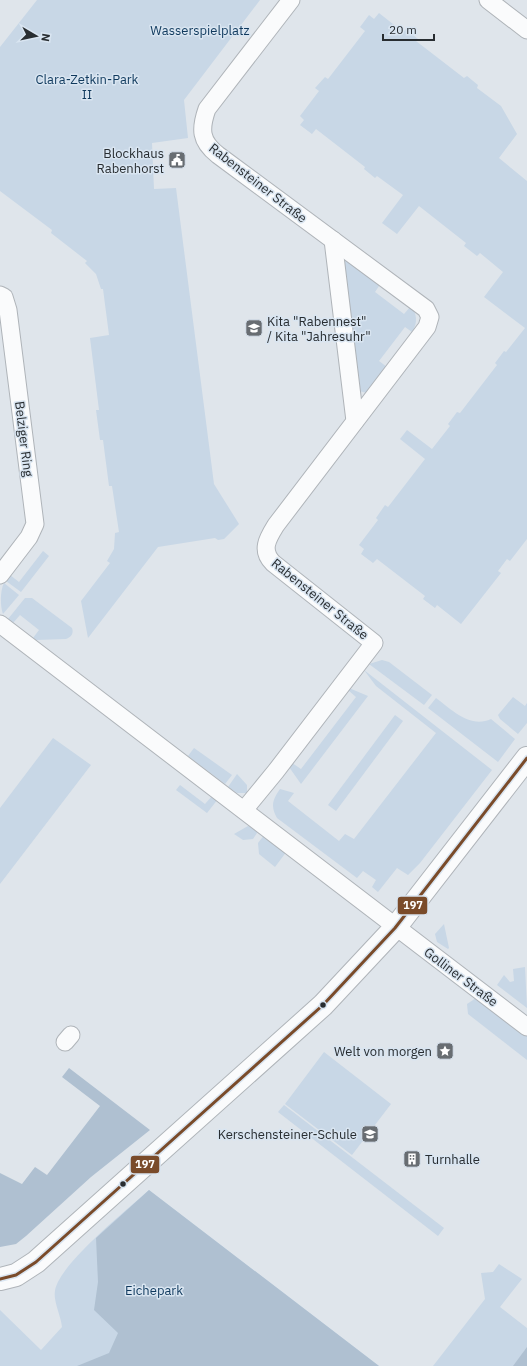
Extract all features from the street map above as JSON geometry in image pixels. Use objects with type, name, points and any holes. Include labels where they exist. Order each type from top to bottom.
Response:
[{"type":"main road","points":[[0,1279],[16,1275],[36,1262],[323,1005],[395,928],[527,758]]},
{"type":"street","name":"Rabensteiner Straße","points":[[244,810],[276,771],[374,643],[282,572],[268,559],[266,548],[270,535],[355,421],[428,327],[430,317],[426,309],[211,150],[204,140],[202,122],[207,109],[291,0]]},
{"type":"street","points":[[488,0],[527,30]]},
{"type":"street","points":[[333,240],[355,421]]},
{"type":"street","name":"Belziger Ring","points":[[0,295],[4,297],[8,310],[35,524],[29,537],[0,575]]},
{"type":"street","points":[[0,624],[244,810],[395,928]]},
{"type":"street","name":"Golliner Straße","points":[[395,928],[527,1027]]},
{"type":"green space","name":"Clara-Zetkin-Park II","points":[[37,0],[260,0],[184,100],[188,138],[152,143],[154,189],[176,188],[214,484],[239,524],[224,539],[218,540],[215,538],[158,547],[88,638],[81,601],[110,563],[107,561],[114,549],[115,533],[119,532],[112,486],[109,486],[103,440],[100,440],[96,410],[99,410],[90,338],[109,335],[103,289],[101,289],[96,274],[85,263],[87,261],[51,233],[52,230],[0,191],[0,47]]},
{"type":"green space","points":[[379,13],[403,32],[406,29],[418,39],[416,41],[464,78],[467,76],[478,85],[477,88],[501,106],[517,134],[499,158],[527,181],[527,539],[510,561],[507,559],[498,571],[501,573],[461,624],[437,605],[435,608],[423,599],[425,596],[377,559],[373,563],[361,554],[364,549],[359,545],[378,520],[376,518],[385,505],[388,507],[425,459],[400,439],[407,430],[432,449],[450,426],[448,424],[457,412],[460,413],[497,365],[495,363],[504,351],[506,352],[525,328],[484,297],[503,272],[480,253],[477,256],[464,246],[466,243],[419,206],[397,234],[382,223],[403,195],[377,176],[375,178],[364,169],[365,167],[316,129],[312,134],[300,125],[304,120],[300,116],[319,91],[315,88],[325,77],[328,79],[365,31],[360,27],[369,15],[374,19]]},
{"type":"green space","points":[[341,257],[381,283],[375,292],[404,314],[411,306],[416,315],[416,322],[412,332],[405,327],[379,361],[387,367],[367,393],[359,391]]},
{"type":"green space","points":[[43,551],[49,556],[21,592],[6,581],[10,575],[19,582]]},
{"type":"green space","points":[[4,583],[19,595],[3,614],[1,598]]},
{"type":"green space","points":[[25,598],[32,598],[72,628],[72,635],[66,639],[36,640],[33,638],[39,630],[20,615],[13,623],[8,619]]},
{"type":"green space","points":[[382,660],[389,662],[432,695],[424,705],[369,664]]},
{"type":"green space","points":[[364,670],[492,770],[420,863],[408,875],[397,868],[378,892],[372,887],[376,880],[363,871],[357,878],[277,818],[273,806],[274,799],[280,789],[294,793],[288,801],[339,841],[345,834],[354,839],[436,733],[376,686]]},
{"type":"green space","points":[[349,688],[368,696],[301,784],[289,767],[292,763],[301,769],[356,697],[348,690]]},
{"type":"green space","points":[[513,697],[525,706],[527,703],[527,723],[518,734],[500,719],[498,715]]},
{"type":"green space","points":[[436,698],[454,712],[468,720],[483,721],[491,719],[515,739],[498,762],[428,708]]},
{"type":"green space","points":[[395,715],[403,721],[336,811],[328,805]]},
{"type":"green space","points":[[53,738],[91,765],[0,884],[0,808]]},
{"type":"green space","points":[[194,748],[232,775],[225,784],[188,756]]},
{"type":"green space","points":[[237,774],[247,785],[247,793],[237,793],[228,787]]},
{"type":"green space","points":[[180,785],[205,804],[213,795],[218,799],[207,813],[176,790]]},
{"type":"green space","points":[[248,826],[259,830],[253,839],[243,840],[234,834]]},
{"type":"green space","points":[[265,834],[287,851],[275,867],[259,854],[258,843]]},
{"type":"green space","points":[[444,924],[448,949],[437,942],[435,934]]},
{"type":"green space","points":[[525,967],[527,1008],[497,985],[504,975],[510,982],[514,981],[513,969]]},
{"type":"green space","points":[[476,998],[527,1036],[527,1060],[468,1014],[467,1004]]},
{"type":"green space","points":[[324,1052],[391,1104],[352,1155],[285,1104]]},
{"type":"green space","points":[[69,1068],[150,1130],[91,1177],[16,1244],[0,1247],[0,1173],[22,1184],[35,1167],[47,1175],[100,1106],[62,1077]]},
{"type":"green space","points":[[284,1105],[444,1228],[438,1236],[278,1112]]},
{"type":"green space","name":"Eichepark","points":[[149,1190],[379,1366],[0,1366],[0,1310],[41,1350],[62,1327],[55,1295],[59,1280],[68,1267],[95,1238]]},
{"type":"green space","name":"Eichepark","points":[[149,1190],[379,1366],[77,1366],[109,1353],[118,1333],[94,1310],[98,1282],[96,1238]]},
{"type":"green space","points":[[499,1264],[522,1279],[500,1307],[527,1328],[527,1366],[433,1366],[485,1299],[481,1273],[493,1272]]},
{"type":"green space","points":[[527,1347],[527,1366],[513,1366]]},
{"type":"transit line","name":"197","points":[[0,1279],[16,1275],[36,1262],[323,1005],[395,928],[527,758]]},
{"type":"place","name":"Blockhaus Rabenhorst","points":[[177,160]]},
{"type":"place","name":"Kita \"Rabennest\" / Kita \"Jahresuhr\"","points":[[254,328]]},
{"type":"place","name":"Welt von morgen","points":[[445,1051]]},
{"type":"place","name":"Kerschensteiner-Schule","points":[[370,1134]]},
{"type":"place","name":"Turnhalle","points":[[412,1159]]},
{"type":"park label","name":"Wasserspielplatz","points":[[200,30]]}]
